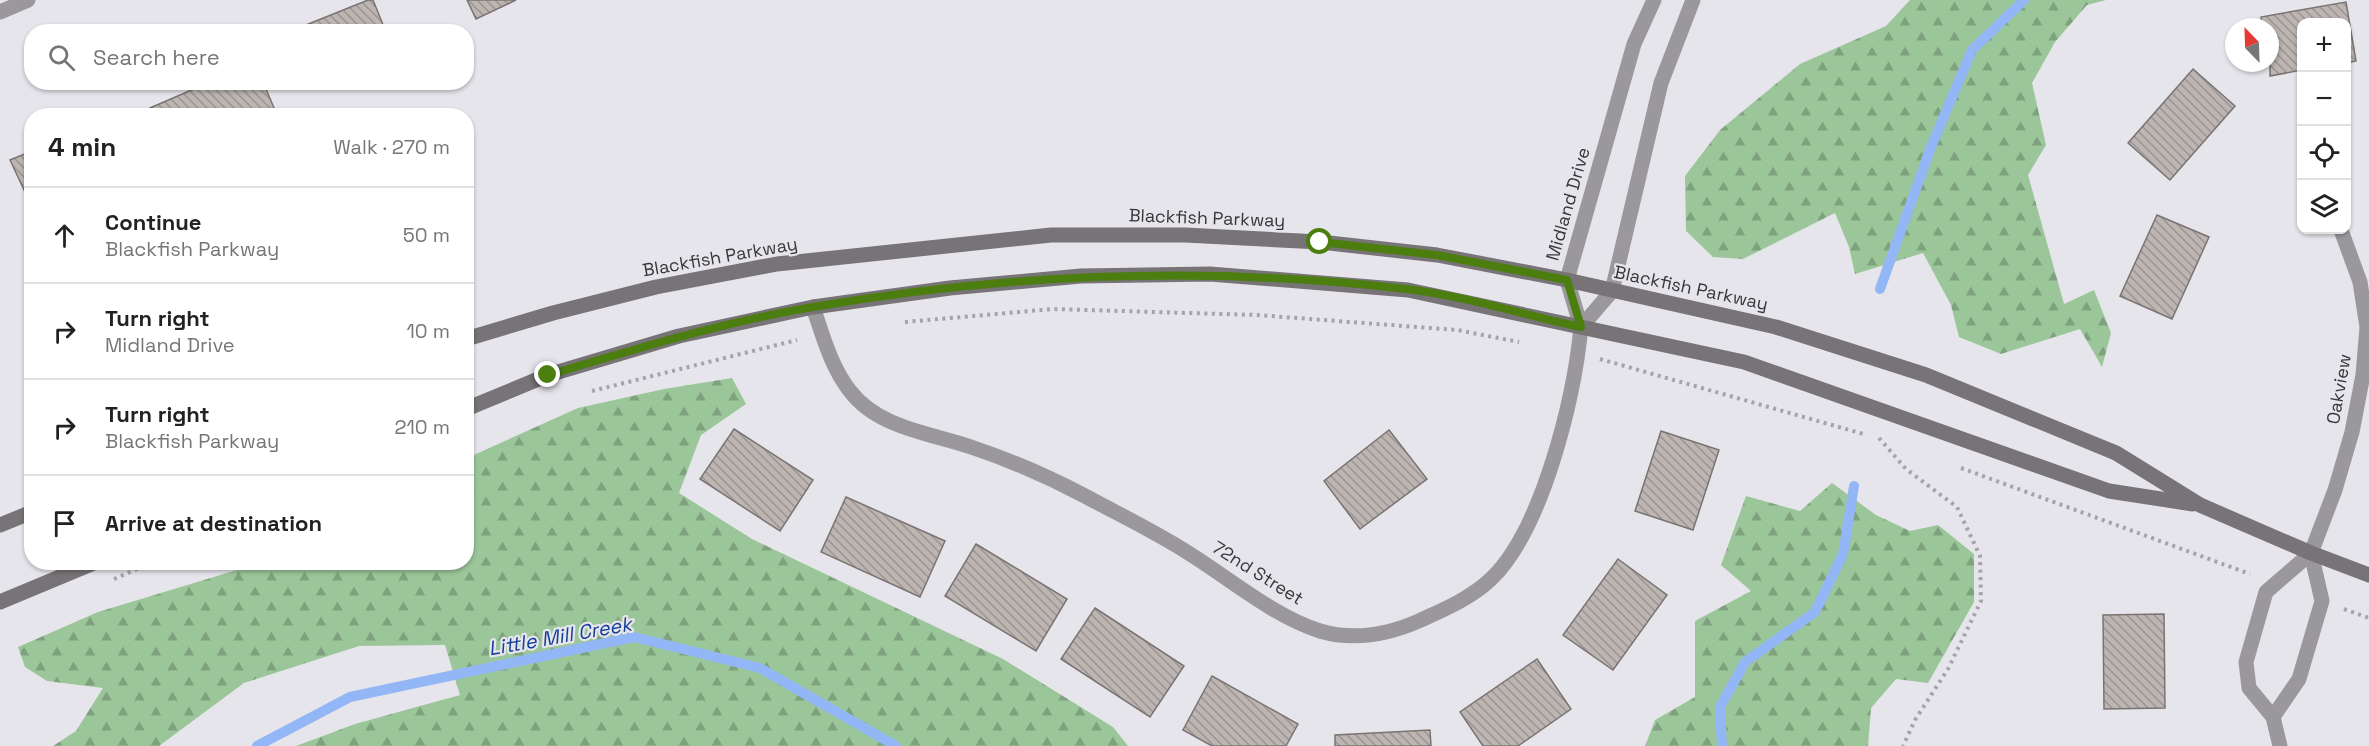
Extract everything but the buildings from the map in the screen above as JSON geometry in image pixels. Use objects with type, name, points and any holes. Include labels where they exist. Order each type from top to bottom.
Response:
[{"type":"main road","name":"Blackfish Parkway","points":[[474,337],[553,313],[656,287],[777,264],[1051,235],[1185,235],[1320,242],[1437,255],[1567,280],[1776,327],[1926,375],[2116,453],[2200,505],[2311,553],[2369,575]]},
{"type":"main road","name":"Blackfish Parkway","points":[[474,406],[548,375],[679,336],[813,307],[950,288],[1081,276],[1210,274],[1408,290],[1744,362],[2109,491],[2200,505]]},
{"type":"main road","points":[[0,525],[24,515]]},
{"type":"main road","points":[[0,602],[77,570]]},
{"type":"street","points":[[0,12],[28,0]]},
{"type":"street","name":"Midland Drive","points":[[1581,327],[1567,280],[1634,44],[1654,0]]},
{"type":"street","points":[[1581,327],[1612,291],[1661,83],[1693,0]]},
{"type":"street","name":"Oakview","points":[[2280,746],[2273,717],[2249,688],[2246,662],[2266,592],[2311,553],[2335,490],[2352,432],[2363,375],[2367,327],[2360,282],[2342,234]]},
{"type":"street","name":"72nd Street","points":[[813,307],[839,375],[851,393],[889,421],[971,447],[1050,478],[1168,540],[1293,620],[1322,631],[1351,636],[1379,634],[1408,626],[1469,596],[1492,578],[1517,542],[1548,479],[1569,401],[1579,354],[1581,327]]},
{"type":"street","points":[[2273,717],[2299,679],[2322,601],[2311,553]]},
{"type":"path","points":[[902,322],[1053,309],[1257,315],[1457,330],[1523,343]]},
{"type":"path","points":[[581,394],[822,335]]},
{"type":"path","points":[[1579,354],[1890,442]]},
{"type":"path","points":[[1879,438],[1906,469],[1957,507],[1980,556],[1982,601],[1948,669],[1915,720],[1903,746]]},
{"type":"path","points":[[1956,466],[2276,584]]},
{"type":"path","points":[[2322,601],[2369,618]]},
{"type":"green space","points":[[1910,0],[2106,0],[2087,5],[2055,42],[2032,83],[2046,145],[2028,175],[2064,304],[2094,290],[2111,333],[2102,367],[2080,329],[2001,354],[1959,337],[1951,305],[1923,253],[1855,274],[1849,247],[1835,213],[1743,259],[1713,257],[1686,231],[1685,176],[1720,130],[1800,64],[1886,26]]},
{"type":"green space","points":[[732,378],[746,404],[701,435],[679,493],[752,539],[1003,659],[1113,727],[1128,746],[296,746],[355,724],[460,695],[445,645],[359,646],[244,683],[159,746],[53,746],[76,731],[103,688],[47,681],[25,667],[18,647],[98,612],[237,570],[474,570],[474,455],[578,408],[664,389]]},
{"type":"green space","points":[[1832,483],[1876,515],[1910,531],[1938,525],[1974,554],[1974,602],[1928,683],[1896,679],[1871,708],[1868,746],[1645,746],[1655,720],[1695,697],[1695,621],[1751,591],[1721,565],[1746,496],[1800,511]]},
{"type":"waterway","points":[[1880,289],[1931,147],[1972,50],[2024,0]]},
{"type":"waterway","points":[[1722,746],[1720,707],[1745,662],[1815,612],[1843,554],[1854,486]]},
{"type":"waterway","name":"Little Mill Creek","points":[[257,746],[350,697],[634,637],[760,668],[896,746]]},
{"type":"route","points":[[548,375],[679,336],[813,307],[950,288],[1081,276],[1210,274],[1408,290],[1581,327],[1567,280],[1437,255],[1320,242]]}]
